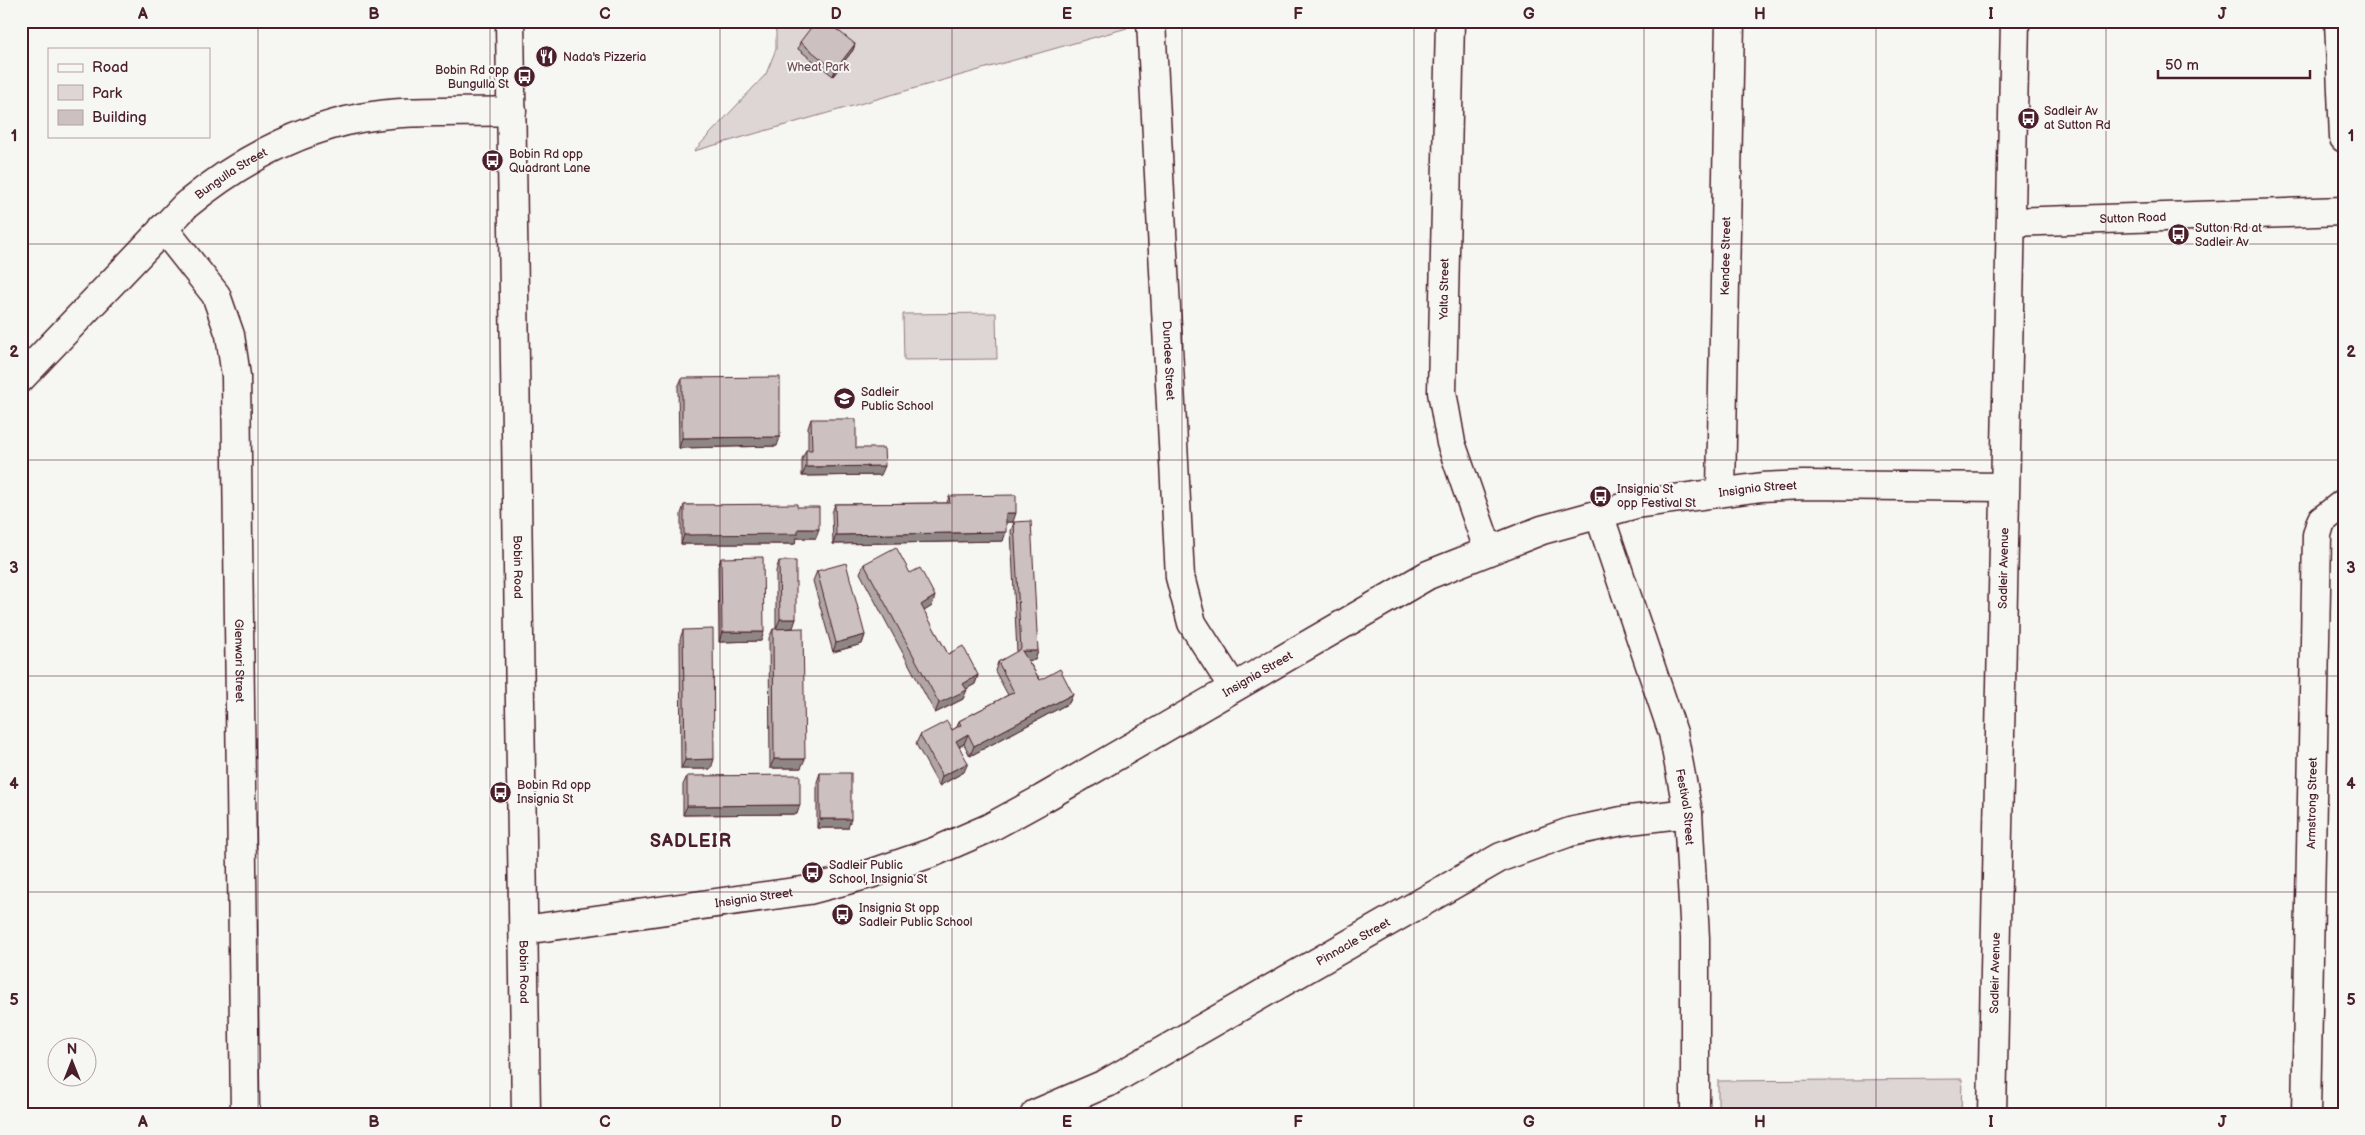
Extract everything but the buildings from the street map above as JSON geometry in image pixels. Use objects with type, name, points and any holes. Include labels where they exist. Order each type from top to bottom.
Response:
[{"type":"street","name":"Bobin Road","points":[[510,21],[526,1114]]},
{"type":"street","name":"Dundee Street","points":[[1151,21],[1180,577],[1192,623],[1233,687]]},
{"type":"street","name":"Yalta Street","points":[[1450,21],[1442,392],[1450,443],[1488,549]]},
{"type":"street","name":"Kendee Street","points":[[1721,491],[1730,21]]},
{"type":"street","name":"Sadleir Avenue","points":[[1992,1114],[2015,21]]},
{"type":"street","points":[[2340,21],[2344,138]]},
{"type":"street","name":"Bungulla Street","points":[[21,378],[186,205],[216,181],[252,158],[294,137],[361,118],[425,112],[512,111]]},
{"type":"street","name":"Sutton Road","points":[[2012,222],[2344,211]]},
{"type":"street","name":"Glenwari Street","points":[[163,228],[216,295],[230,335],[236,376],[244,1114]]},
{"type":"street","name":"Insignia Street","points":[[524,930],[809,890],[870,874],[934,852],[989,828],[1042,799],[1428,575],[1488,549],[1542,530],[1636,504],[1721,491],[1803,485],[2004,487]]},
{"type":"street","name":"Armstrong Street","points":[[2306,1114],[2317,535],[2321,521],[2344,503]]},
{"type":"street","name":"Festival Street","points":[[1599,514],[1674,733],[1688,813],[1695,938],[1695,1114]]},
{"type":"street","name":"Pinnacle Street","points":[[1035,1114],[1108,1083],[1501,857],[1570,832],[1622,821],[1688,813]]},
{"type":"green space","name":"Wheat Park","points":[[772,21],[1127,21],[1127,28],[694,151],[766,74],[776,49],[776,32]]},
{"type":"green space","points":[[996,313],[997,359],[904,360],[903,314]]},
{"type":"green space","points":[[1962,1079],[1961,1114],[1718,1114],[1718,1081]]},
{"type":"place","name":"Nada's Pizzeria","points":[[547,57]]},
{"type":"place","name":"Bobin Rd opp Bungulla St","points":[[525,77]]},
{"type":"place","name":"Sadleir Av at Sutton Rd","points":[[2028,118]]},
{"type":"place","name":"Bobin Rd opp Quadrant Lane","points":[[493,161]]},
{"type":"place","name":"Sutton Rd at Sadleir Av","points":[[2179,235]]},
{"type":"place","name":"Sadleir Public School","points":[[845,399]]},
{"type":"place","name":"Insignia St opp Festival St","points":[[1601,496]]},
{"type":"place","name":"Bobin Rd opp Insignia St","points":[[501,792]]},
{"type":"place","name":"Sadleir Public School, Insignia St","points":[[813,872]]},
{"type":"place","name":"Insignia St opp Sadleir Public School","points":[[843,915]]},
{"type":"district","name":"SADLEIR","points":[[691,841]]}]
